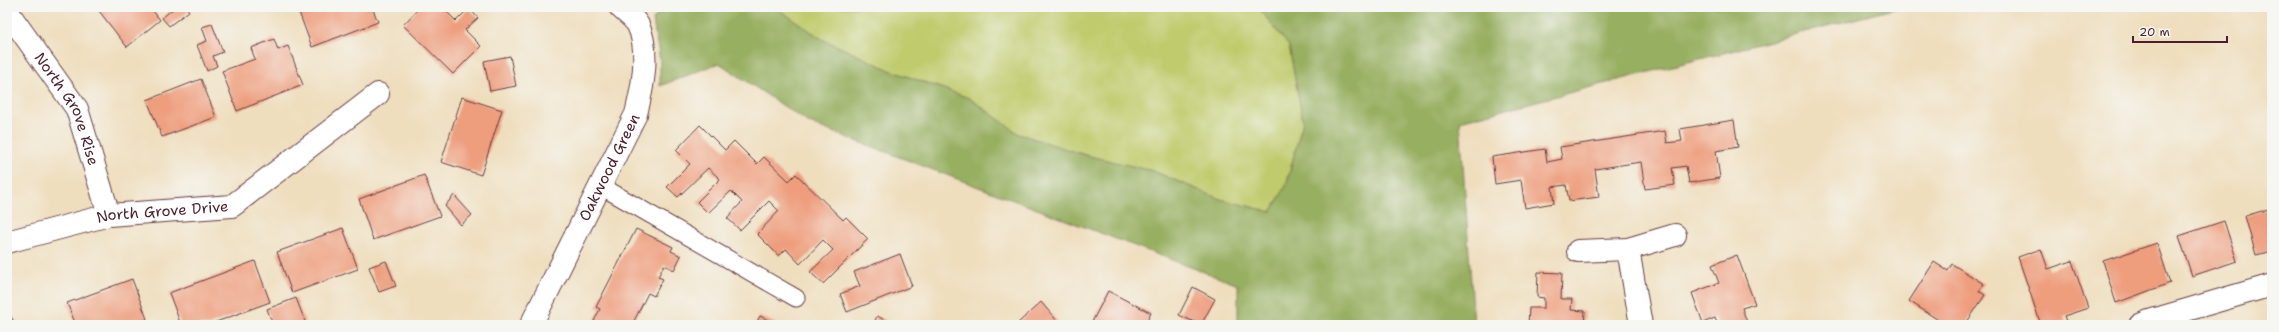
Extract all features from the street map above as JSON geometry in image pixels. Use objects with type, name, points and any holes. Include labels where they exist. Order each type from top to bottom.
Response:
[{"type":"street","name":"Oakwood Green","points":[[530,325],[636,114],[643,84],[645,55],[637,24],[620,7]]},
{"type":"street","name":"North Grove Rise","points":[[7,11],[77,109],[109,215]]},
{"type":"street","name":"North Grove Drive","points":[[7,242],[109,215],[232,206],[378,94]]},
{"type":"street","points":[[1578,251],[1628,249],[1675,235]]},
{"type":"street","points":[[1628,249],[1641,325]]},
{"type":"street","points":[[2140,325],[2149,320],[2272,285]]},
{"type":"lane","points":[[599,185],[796,298]]},
{"type":"green space","points":[[663,7],[775,7],[822,39],[892,71],[969,98],[1019,134],[1085,155],[1153,171],[1220,199],[1271,212],[1286,186],[1303,121],[1289,46],[1258,7],[1901,7],[1460,121],[1474,325],[1238,325],[1238,285],[809,123],[719,63],[660,86],[660,61],[653,20]]},
{"type":"green space","points":[[775,7],[1258,7],[1289,46],[1303,121],[1286,186],[1271,212],[1220,199],[1153,171],[1085,155],[1019,134],[969,98],[892,71],[822,39]]},
{"type":"building","points":[[96,7],[150,7],[160,20],[127,47]]},
{"type":"building","points":[[175,7],[186,7],[189,11],[169,26],[162,18]]},
{"type":"building","points":[[297,7],[372,7],[378,22],[312,47]]},
{"type":"building","points":[[420,7],[442,7],[456,21],[469,8],[478,18],[465,30],[481,46],[453,74],[403,25]]},
{"type":"building","points":[[212,24],[223,52],[213,56],[217,66],[207,71],[197,45],[207,41],[202,27]]},
{"type":"building","points":[[274,39],[278,50],[288,46],[303,85],[237,111],[222,71],[255,59],[251,48]]},
{"type":"building","points":[[510,56],[516,86],[490,91],[484,61]]},
{"type":"building","points":[[201,79],[216,117],[162,137],[147,100]]},
{"type":"building","points":[[462,97],[502,110],[481,175],[441,162]]},
{"type":"building","points":[[1734,120],[1738,147],[1716,151],[1720,178],[1689,183],[1686,166],[1672,168],[1675,185],[1645,189],[1641,162],[1595,169],[1599,197],[1569,201],[1566,185],[1552,187],[1554,203],[1525,208],[1521,180],[1495,184],[1492,157],[1545,149],[1547,162],[1562,159],[1560,147],[1665,131],[1667,143],[1682,141],[1680,129]]},
{"type":"building","points":[[700,125],[725,150],[734,141],[757,164],[764,157],[789,181],[796,174],[843,220],[846,217],[868,239],[823,284],[810,272],[833,250],[823,240],[800,264],[786,249],[779,256],[757,234],[779,211],[769,201],[740,230],[727,218],[742,202],[731,191],[708,213],[697,202],[720,179],[708,168],[678,197],[667,187],[690,164],[676,150]]},
{"type":"building","points":[[7,142],[12,149],[7,153]]},
{"type":"building","points":[[424,175],[440,216],[373,240],[359,199]]},
{"type":"building","points":[[454,195],[472,215],[461,225],[445,206]]},
{"type":"building","points":[[2272,208],[2272,251],[2256,255],[2245,216]]},
{"type":"building","points":[[2224,221],[2237,261],[2192,276],[2179,236]]},
{"type":"building","points":[[343,228],[358,269],[292,293],[277,252]]},
{"type":"building","points":[[636,229],[673,247],[671,251],[681,256],[674,270],[664,265],[658,277],[663,279],[654,296],[648,293],[632,325],[603,325],[594,321],[600,309],[596,307]]},
{"type":"building","points":[[2157,243],[2170,283],[2116,303],[2103,261]]},
{"type":"building","points":[[2041,249],[2048,269],[2072,261],[2088,308],[2064,316],[2066,321],[2053,325],[2041,325],[2018,257]]},
{"type":"building","points":[[900,254],[912,286],[847,312],[840,294],[860,286],[854,272]]},
{"type":"building","points":[[1737,255],[1755,304],[1742,308],[1748,325],[1718,325],[1715,318],[1703,323],[1692,293],[1719,283],[1712,265]]},
{"type":"building","points":[[255,261],[270,302],[208,325],[181,325],[169,293]]},
{"type":"building","points":[[386,261],[396,286],[379,292],[369,267]]},
{"type":"building","points":[[1934,262],[1948,271],[1952,264],[1984,284],[1979,291],[1985,295],[1965,325],[1946,325],[1909,301]]},
{"type":"building","points":[[1538,272],[1562,273],[1561,299],[1572,299],[1571,310],[1585,311],[1584,325],[1528,325],[1529,308],[1544,308],[1544,298],[1537,297]]},
{"type":"building","points":[[132,279],[147,319],[130,325],[76,325],[67,303]]},
{"type":"building","points":[[1193,287],[1215,299],[1201,325],[1179,315]]},
{"type":"building","points":[[1108,291],[1151,313],[1145,325],[1099,325],[1092,322]]},
{"type":"building","points":[[296,298],[306,324],[273,325],[267,309]]},
{"type":"building","points":[[1041,302],[1058,322],[1055,325],[1020,325],[1018,323]]},
{"type":"building","points":[[7,310],[16,325],[7,325]]},
{"type":"building","points":[[760,316],[778,325],[755,325]]},
{"type":"building","points":[[877,316],[895,325],[873,325]]}]
